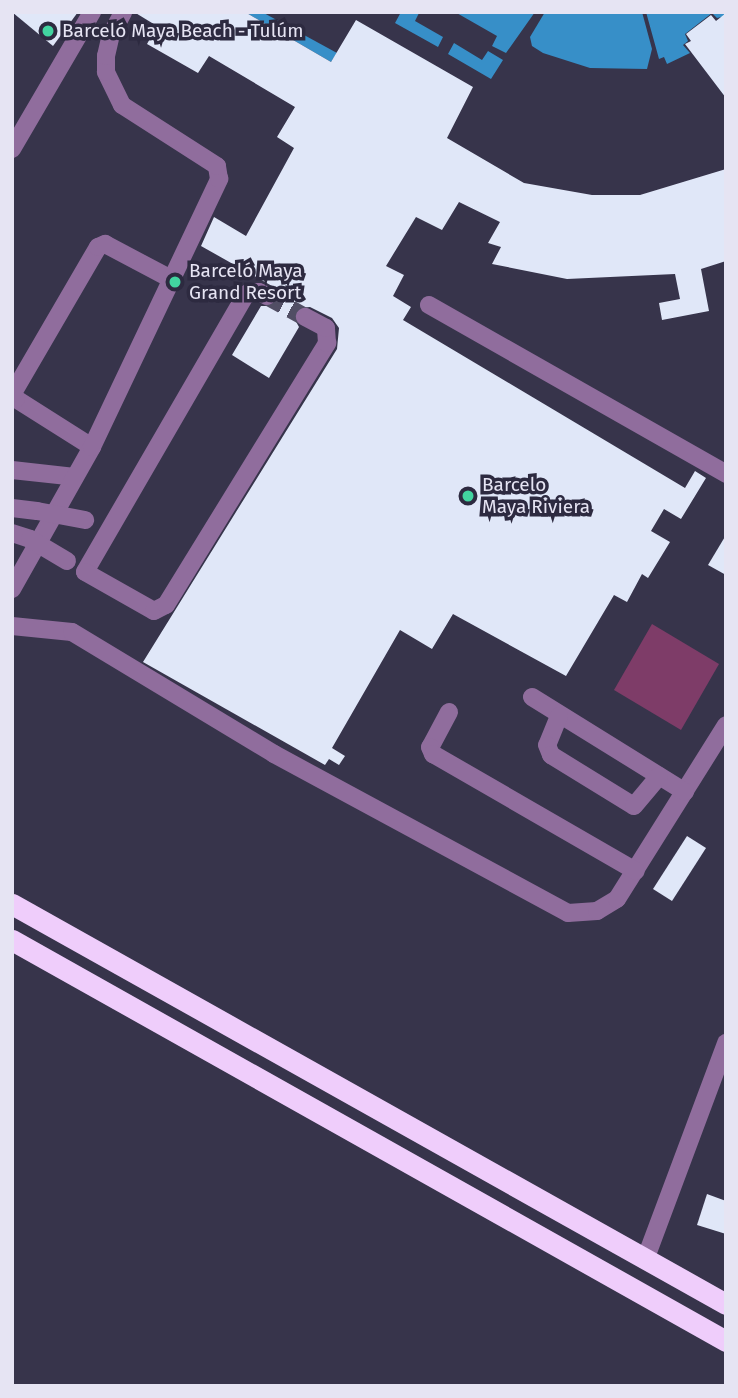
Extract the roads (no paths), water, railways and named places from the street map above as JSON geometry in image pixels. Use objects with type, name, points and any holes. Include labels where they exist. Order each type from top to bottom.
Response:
[{"type":"highway","points":[[12,904],[726,1304]]},
{"type":"highway","points":[[12,940],[726,1341]]},
{"type":"street","points":[[12,149],[92,12]]},
{"type":"street","points":[[12,589],[19,566],[92,447],[173,280],[219,172],[217,166],[122,105],[106,72],[106,55],[110,35],[123,12]]},
{"type":"street","points":[[92,447],[16,399],[13,393],[98,247],[105,244],[173,280]]},
{"type":"street","points":[[85,572],[246,294],[259,292],[267,296]]},
{"type":"street","points":[[429,305],[726,474]]},
{"type":"street","points":[[12,533],[30,539],[154,611],[166,605],[327,343],[326,328],[305,317]]},
{"type":"street","points":[[12,470],[75,477]]},
{"type":"street","points":[[12,508],[113,525]]},
{"type":"street","points":[[12,626],[72,632],[274,754],[568,913],[597,911],[617,899],[726,724]]},
{"type":"street","points":[[532,697],[685,792]]},
{"type":"street","points":[[449,712],[430,747],[433,754],[636,871]]},
{"type":"street","points":[[559,716],[547,746],[551,755],[634,807],[659,776]]},
{"type":"street","points":[[645,1259],[726,1043]]},
{"type":"water","points":[[245,12],[262,12],[337,53],[331,62]]},
{"type":"water","points":[[401,12],[419,13],[415,21],[443,37],[438,47],[395,23]]},
{"type":"water","points":[[455,12],[535,12],[506,53],[492,46],[497,36]]},
{"type":"water","points":[[545,12],[642,12],[652,49],[647,69],[590,68],[543,53],[532,46],[530,37]]},
{"type":"water","points":[[646,12],[726,12],[726,16],[717,18],[712,13],[685,34],[688,41],[683,45],[690,53],[667,64],[664,57],[659,59]]},
{"type":"water","points":[[454,43],[482,60],[488,51],[503,60],[491,79],[448,54]]},
{"type":"tunnel","points":[[267,296],[305,317]]},
{"type":"place","name":"Barceló Maya Beach - Tulúm","points":[[48,31]]},
{"type":"place","name":"Barceló Maya Grand Resort","points":[[175,282]]},
{"type":"place","name":"Barcelo Maya Riviera","points":[[468,496]]}]
